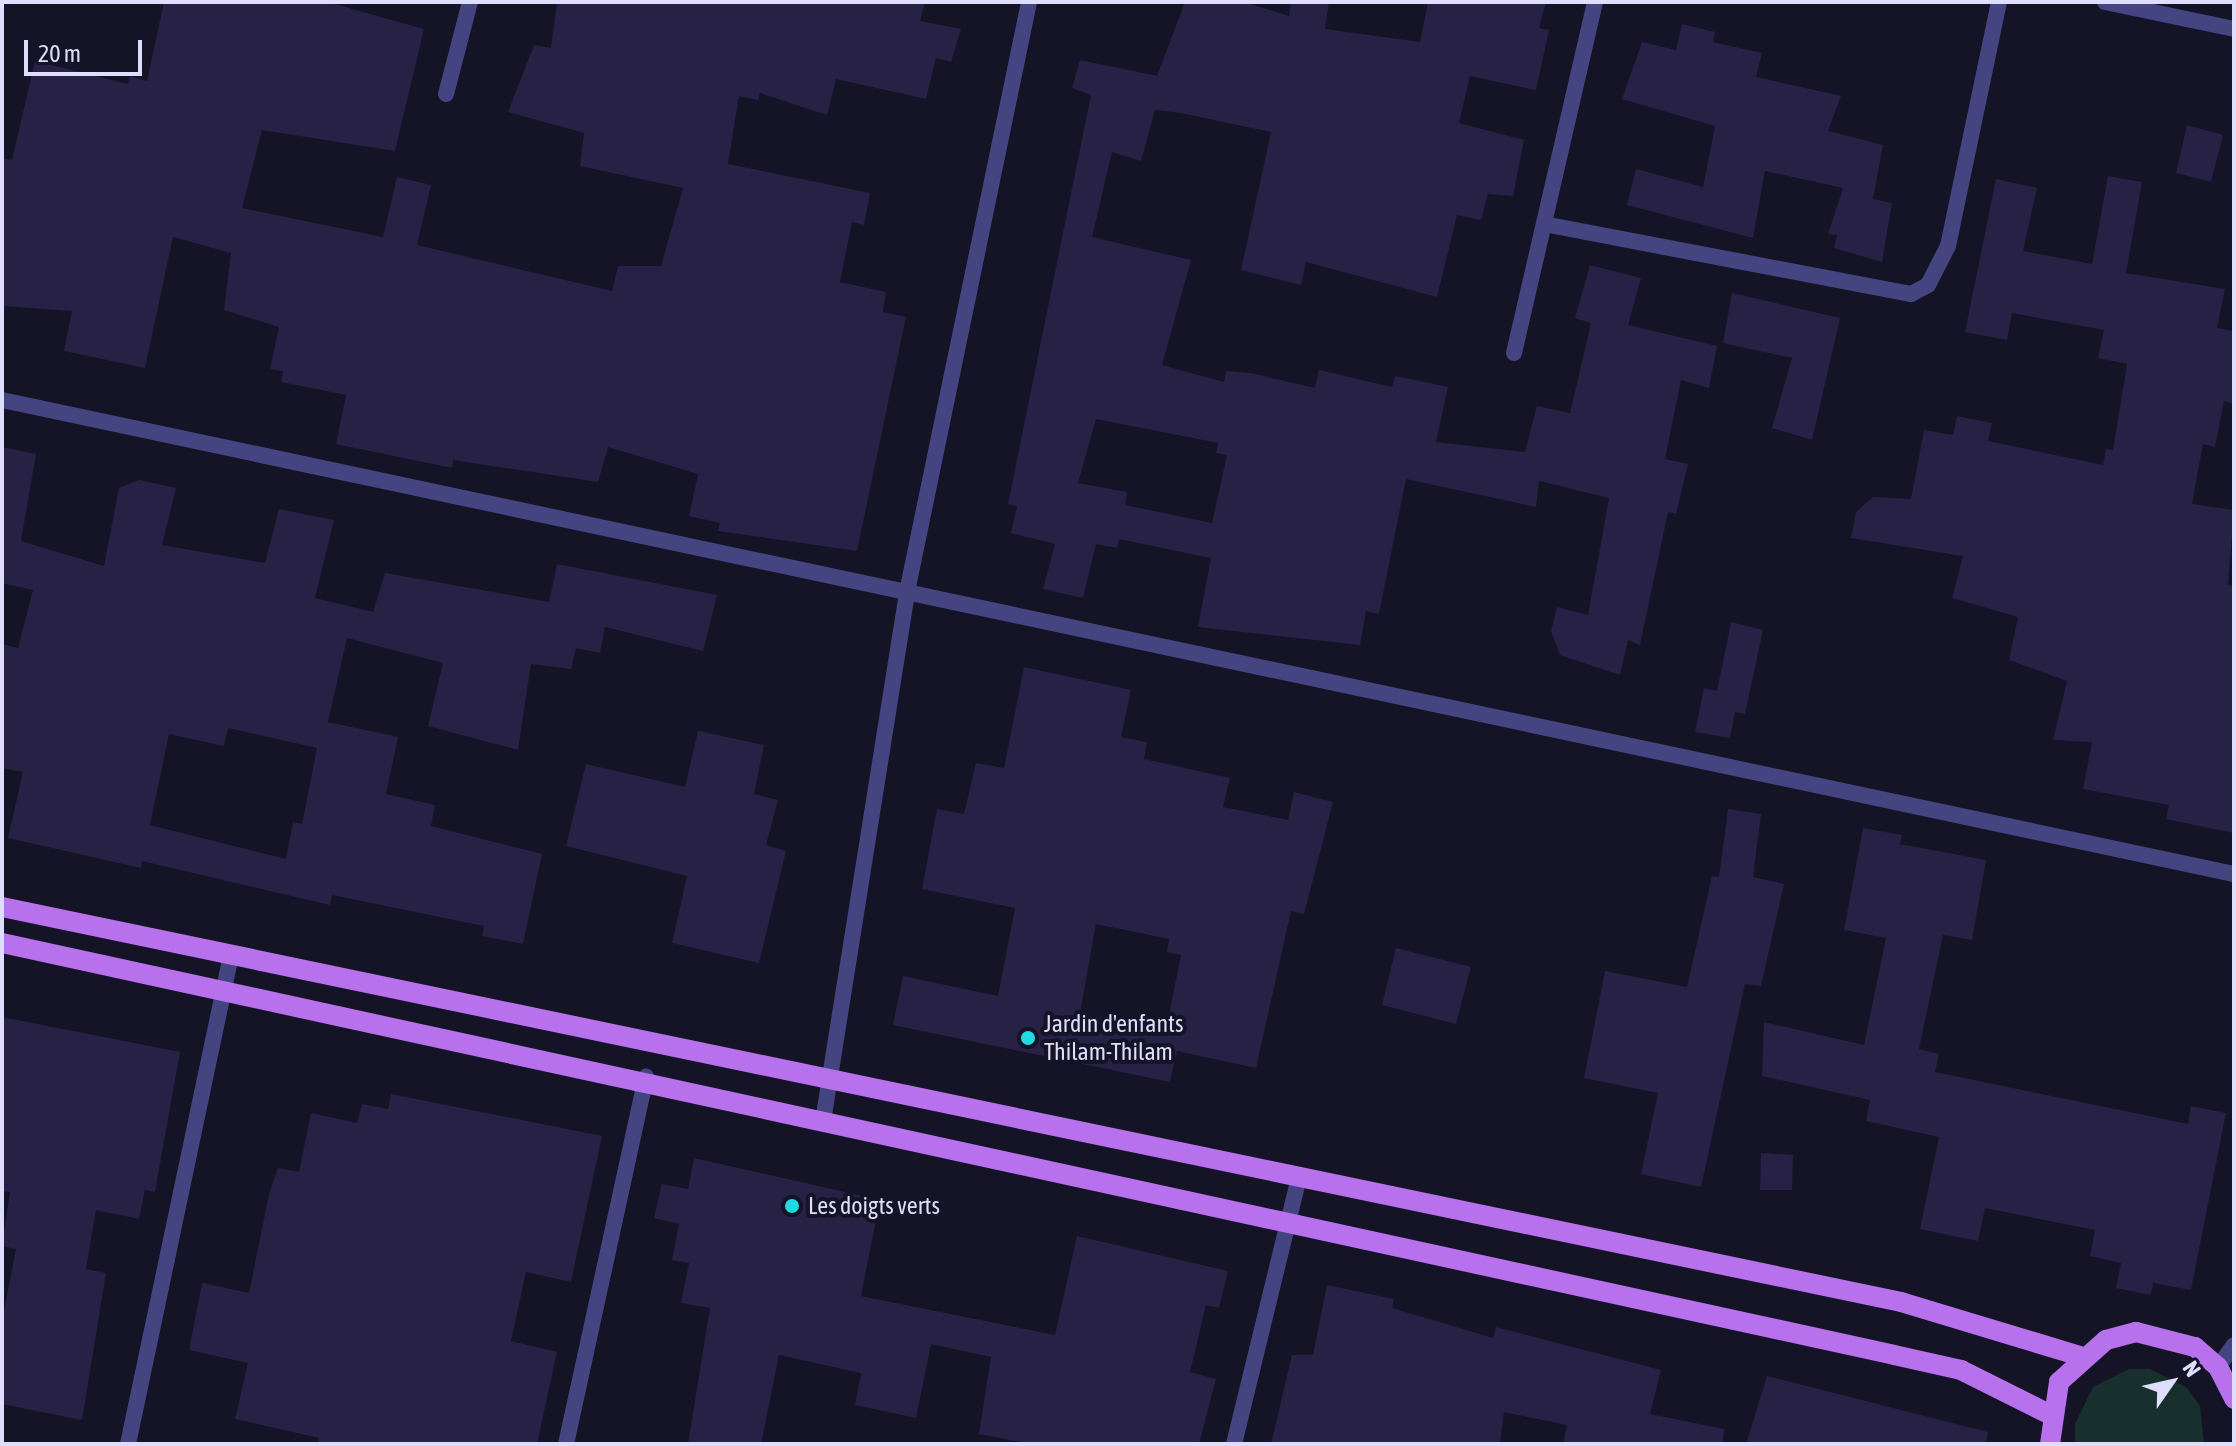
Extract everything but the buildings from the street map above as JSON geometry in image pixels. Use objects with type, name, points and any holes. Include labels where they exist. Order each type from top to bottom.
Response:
[{"type":"main road","points":[[2,907],[834,1076],[1299,1177],[1901,1302],[2080,1356]]},
{"type":"main road","points":[[2,943],[646,1077],[823,1121],[1961,1370],[2049,1414]]},
{"type":"main road","points":[[2050,1444],[2049,1414],[2080,1356],[2136,1332],[2195,1347],[2228,1383]]},
{"type":"street","points":[[446,94],[470,2]]},
{"type":"street","points":[[823,1121],[834,1076],[908,587],[1029,2]]},
{"type":"street","points":[[1514,353],[1549,225],[1595,2]]},
{"type":"street","points":[[1549,225],[1911,294],[1928,285],[1948,246],[1999,2]]},
{"type":"street","points":[[2105,2],[2234,29]]},
{"type":"street","points":[[2,400],[908,587],[2234,874]]},
{"type":"street","points":[[128,1444],[231,955]]},
{"type":"street","points":[[566,1444],[646,1077]]},
{"type":"street","points":[[1234,1444],[1299,1177]]},
{"type":"street","points":[[2228,1383],[2234,1345]]},
{"type":"green space","points":[[2129,1369],[2150,1369],[2186,1387],[2200,1406],[2204,1444],[2075,1444],[2075,1424],[2093,1387]]},
{"type":"place","name":"Jardin d'enfants Thilam-Thilam","points":[[1028,1038]]},
{"type":"place","name":"Les doigts verts","points":[[792,1206]]}]
